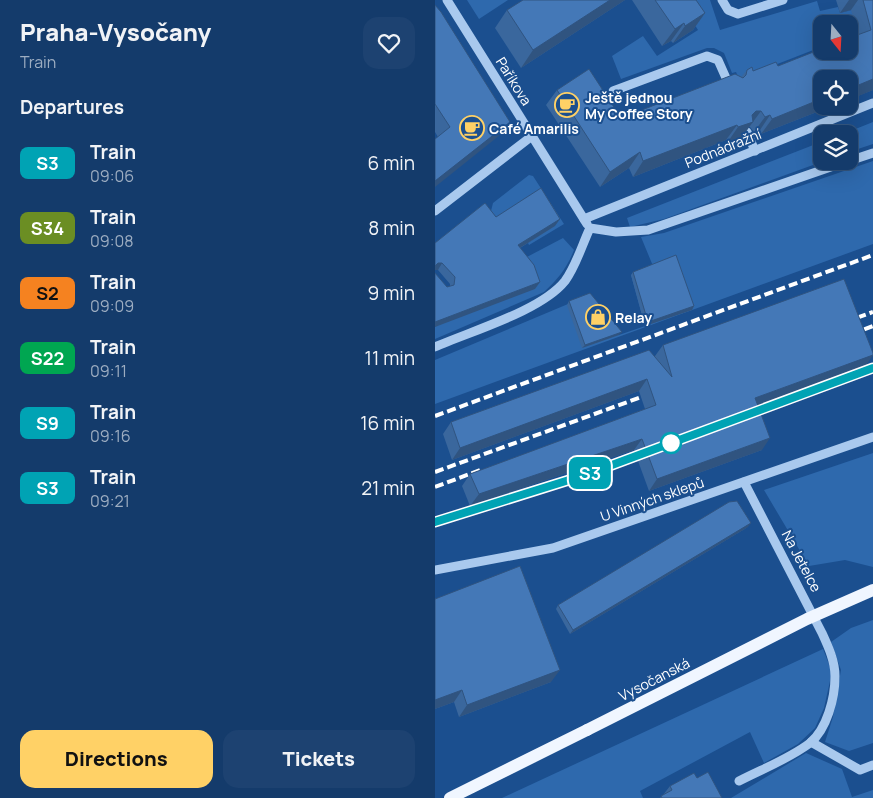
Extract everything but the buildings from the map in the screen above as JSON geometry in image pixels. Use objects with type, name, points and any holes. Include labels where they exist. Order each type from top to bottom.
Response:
[{"type":"main road","name":"Vysočanská","points":[[450,798],[807,620],[873,590]]},
{"type":"street","name":"Paříkova","points":[[447,0],[590,228]]},
{"type":"street","points":[[722,0],[728,10],[738,14],[783,0]]},
{"type":"street","points":[[613,91],[707,56],[718,60],[730,87]]},
{"type":"street","name":"Podnádražní","points":[[584,219],[873,103]]},
{"type":"street","points":[[747,132],[755,150]]},
{"type":"street","points":[[435,211],[532,136]]},
{"type":"street","points":[[858,158],[873,153]]},
{"type":"street","points":[[435,347],[533,306],[549,296],[565,280],[590,228],[616,232],[648,230],[823,170]]},
{"type":"street","name":"U Vinných sklepů","points":[[435,570],[553,548],[873,437]]},
{"type":"street","name":"Na Jetelce","points":[[744,482],[801,588],[831,655],[835,677],[830,708],[820,732],[811,742]]},
{"type":"street","points":[[739,781],[811,742],[860,770],[873,765]]},
{"type":"shaded area","points":[[467,0],[508,0],[479,19]]},
{"type":"shaded area","points":[[679,0],[710,0],[720,30],[817,1],[820,11],[838,7],[840,13],[859,8],[854,15],[813,15],[813,50],[739,79],[736,72],[732,73],[724,53],[714,48],[707,48],[621,79],[612,56],[643,36],[657,56],[698,30]]},
{"type":"shaded area","points":[[873,122],[873,144],[858,149],[858,128]]},
{"type":"shaded area","points":[[813,145],[813,165],[664,219],[630,227],[627,218]]},
{"type":"shaded area","points":[[873,161],[873,244],[435,404],[435,360],[587,296],[619,335],[645,326],[631,275],[653,266],[641,237],[664,233],[847,170],[858,170],[858,166]]},
{"type":"shaded area","points":[[529,175],[533,176],[564,224],[529,245],[528,243],[555,225],[499,221],[491,211],[493,203]]},
{"type":"shaded area","points":[[563,238],[574,250],[562,273],[544,292],[435,339],[435,327],[525,258]]},
{"type":"shaded area","points":[[873,453],[873,567],[845,560],[809,566],[764,490]]},
{"type":"shaded area","points":[[873,620],[873,743],[849,751],[825,742],[833,717],[841,670],[831,642],[851,628]]},
{"type":"shaded area","points":[[823,649],[832,672],[824,708],[815,728],[798,744],[764,763],[750,732],[640,791],[643,798],[502,798]]},
{"type":"shaded area","points":[[806,753],[842,769],[852,797],[873,790],[873,798],[731,798]]},
{"type":"railway","points":[[435,416],[873,255]]},
{"type":"railway","points":[[845,322],[873,312]]},
{"type":"railway","points":[[852,334],[873,326]]},
{"type":"railway","points":[[747,415],[873,368]]},
{"type":"railway","points":[[435,472],[655,392]]},
{"type":"railway","points":[[435,522],[548,488],[649,451]]},
{"type":"railway","points":[[435,487],[483,469]]},
{"type":"train","name":"S3","points":[[435,522],[585,475],[873,368]]},
{"type":"place","name":"Ještě jednou My Coffee Story","points":[[567,105]]},
{"type":"place","name":"Café Amarilis","points":[[472,128]]},
{"type":"place","name":"Relay","points":[[598,317]]}]
